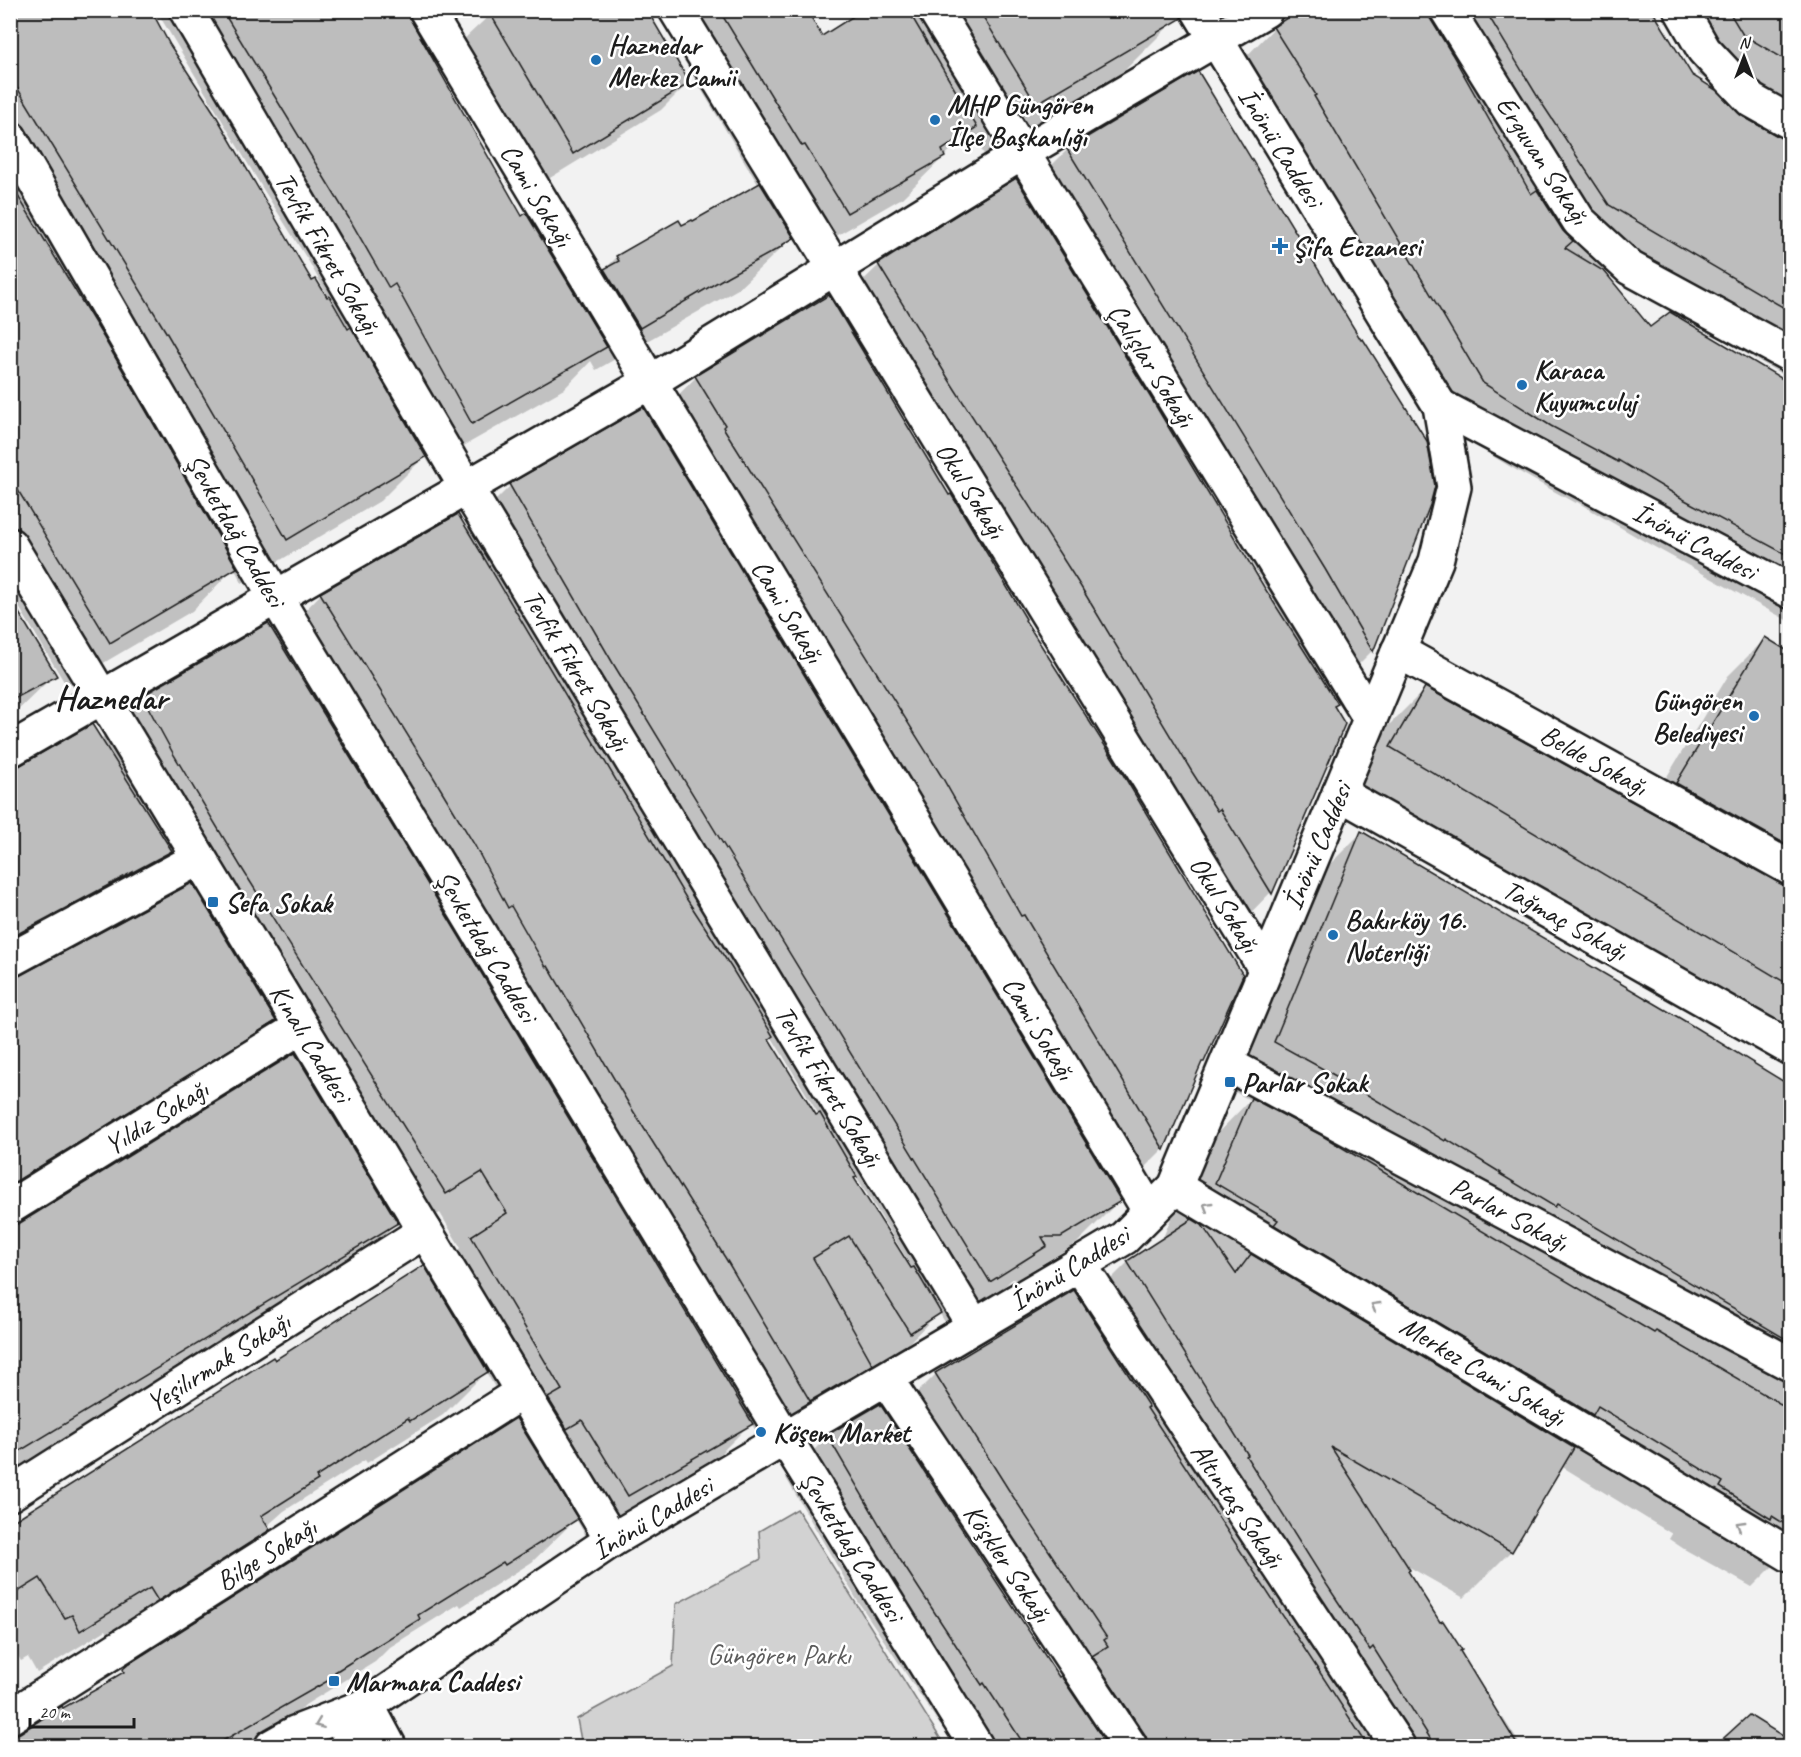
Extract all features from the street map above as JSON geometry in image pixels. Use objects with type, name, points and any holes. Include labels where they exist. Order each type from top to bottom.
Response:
[{"type":"street","name":"Tevfik Fikret Sokağı","points":[[186,10],[466,487],[974,1326]]},
{"type":"street","name":"Cami Sokağı","points":[[426,10],[1150,1212]]},
{"type":"street","name":"Okul Sokağı","points":[[676,10],[1266,970]]},
{"type":"street","name":"Çalışlar Sokağı","points":[[935,10],[1370,718]]},
{"type":"street","name":"İnönü Caddesi","points":[[368,1706],[612,1540],[1124,1238],[1175,1187],[1436,561],[1454,486],[1440,406],[1198,10]]},
{"type":"street","points":[[10,750],[650,382],[833,267],[1266,10]]},
{"type":"street","name":"Erguvan Sokağı","points":[[1448,10],[1579,221],[1630,268],[1791,354]]},
{"type":"street","points":[[1681,10],[1704,50],[1751,100],[1791,122]]},
{"type":"street","name":"Şevketdağ Caddesi","points":[[10,138],[275,597],[785,1438],[976,1746]]},
{"type":"street","name":"İnönü Caddesi","points":[[1440,406],[1791,591]]},
{"type":"street","name":"Kınalı Caddesi","points":[[10,545],[612,1540]]},
{"type":"street","name":"Belde Sokağı","points":[[1398,651],[1791,868]]},
{"type":"street","name":"Tağmaç Sokağı","points":[[1339,793],[1791,1048]]},
{"type":"street","points":[[10,960],[199,858]]},
{"type":"street","name":"Yıldız Sokağı","points":[[10,1207],[302,1027]]},
{"type":"street","name":"Parlar Sokağı","points":[[1227,1064],[1791,1364]]},
{"type":"street","name":"Merkez Cami Sokağı","points":[[1175,1187],[1791,1555]]},
{"type":"street","name":"Yeşilırmak Sokağı","points":[[10,1494],[425,1231]]},
{"type":"street","name":"Altıntaş Sokağı","points":[[1079,1264],[1398,1746]]},
{"type":"street","name":"Köşkler Sokağı","points":[[885,1379],[1130,1746]]},
{"type":"street","name":"Bilge Sokağı","points":[[10,1717],[522,1392]]},
{"type":"street","points":[[272,1746],[295,1734],[368,1706]]},
{"type":"street","points":[[346,1746],[368,1706]]},
{"type":"street","points":[[368,1706],[389,1746]]},
{"type":"green space","name":"Güngören Parkı","points":[[797,1509],[945,1746],[582,1746],[577,1719],[673,1666],[676,1604],[761,1559],[759,1531]]},
{"type":"building","points":[[10,10],[151,10],[170,45],[215,114],[312,281],[316,279],[348,329],[351,327],[426,457],[287,540],[166,332],[10,76]]},
{"type":"building","points":[[222,10],[405,10],[522,216],[526,213],[607,347],[472,424],[395,284],[389,288]]},
{"type":"building","name":"Haznedar Merkez Camii","points":[[488,10],[647,10],[690,83],[573,154]]},
{"type":"building","points":[[719,10],[807,10],[822,36],[863,10],[908,10],[977,127],[942,150],[945,157],[847,213],[805,145],[802,146]]},
{"type":"building","points":[[979,10],[1179,10],[1182,18],[1036,104]]},
{"type":"building","points":[[1299,10],[1425,10],[1531,194],[1537,190],[1563,231],[1573,241],[1565,248],[1605,272],[1650,327],[1670,312],[1791,384],[1791,557],[1683,499],[1618,460],[1618,462],[1551,426],[1483,383],[1314,96],[1316,95],[1273,27]]},
{"type":"building","points":[[1485,10],[1652,10],[1692,75],[1716,90],[1742,116],[1781,138],[1791,141],[1791,312],[1609,205],[1539,99]]},
{"type":"building","points":[[1728,10],[1791,10],[1791,63],[1743,35]]},
{"type":"building","points":[[1198,71],[1361,340],[1363,339],[1427,441],[1435,486],[1430,505],[1373,652],[1325,569],[1067,149]]},
{"type":"building","points":[[1016,178],[1264,587],[1338,704],[1334,706],[1345,724],[1272,894],[1220,809],[1217,811],[1192,772],[1081,587],[878,264]]},
{"type":"building","points":[[10,183],[104,338],[237,568],[110,643],[10,477]]},
{"type":"building","points":[[760,183],[794,238],[640,328],[604,269],[619,261],[616,256],[679,220],[682,225],[693,221]]},
{"type":"building","points":[[829,295],[949,495],[951,494],[964,515],[1025,620],[1121,771],[1243,975],[1164,1150],[1024,915],[1021,916],[942,777],[723,427],[725,425],[695,376]]},
{"type":"building","points":[[643,407],[1121,1201],[1061,1237],[1042,1237],[1047,1246],[990,1282],[614,665],[509,484]]},
{"type":"building","points":[[458,514],[686,898],[773,1036],[769,1039],[816,1115],[820,1113],[857,1177],[854,1178],[911,1268],[914,1267],[941,1313],[910,1333],[849,1236],[813,1258],[873,1365],[810,1401],[726,1259],[630,1106],[548,966],[546,967],[511,906],[508,908],[474,844],[320,593]]},
{"type":"building","points":[[10,598],[57,676],[10,701]]},
{"type":"building","points":[[268,623],[753,1424],[628,1496],[582,1420],[567,1429],[548,1398],[562,1390],[471,1236],[507,1213],[482,1172],[446,1194],[241,867],[174,755],[142,696]]},
{"type":"building","name":"Güngören Belediyesi","points":[[1765,637],[1791,653],[1791,847],[1676,783]]},
{"type":"building","points":[[1425,687],[1781,884],[1791,887],[1791,986],[1390,747]]},
{"type":"building","points":[[92,724],[172,851],[10,938],[10,769]]},
{"type":"building","points":[[1361,831],[1791,1086],[1791,1342],[1557,1204],[1555,1207],[1446,1139],[1445,1141],[1274,1042]]},
{"type":"building","points":[[192,883],[276,1021],[10,1185],[10,979]]},
{"type":"building","points":[[295,1053],[398,1223],[10,1457],[10,1226],[20,1223]]},
{"type":"building","points":[[1251,1098],[1321,1135],[1654,1333],[1656,1331],[1791,1410],[1791,1528],[1772,1516],[1771,1519],[1720,1487],[1723,1482],[1598,1406],[1593,1415],[1274,1225],[1278,1220],[1215,1183]]},
{"type":"building","points":[[1192,1219],[1202,1225],[1236,1274],[1251,1254],[1574,1448],[1512,1552],[1331,1447],[1410,1570],[1408,1571],[1440,1622],[1443,1621],[1462,1650],[1460,1651],[1518,1746],[1435,1746],[1373,1647],[1370,1650],[1327,1585],[1246,1456],[1248,1455],[1127,1261]]},
{"type":"building","points":[[424,1265],[488,1372],[410,1421],[408,1418],[316,1477],[318,1480],[261,1516],[270,1530],[158,1601],[150,1588],[80,1631],[72,1615],[65,1618],[40,1578],[10,1597],[10,1523],[273,1357],[275,1360]]},
{"type":"building","points":[[1074,1290],[1149,1407],[1147,1408],[1368,1746],[1148,1746],[1146,1736],[1092,1656],[1108,1646],[1104,1640],[1107,1638],[1010,1492],[935,1373]]},
{"type":"building","points":[[880,1404],[1059,1677],[1061,1676],[1108,1746],[1025,1746],[984,1683],[982,1685],[899,1558],[827,1435]]},
{"type":"building","points":[[516,1418],[578,1519],[505,1565],[503,1562],[418,1615],[420,1619],[335,1672],[338,1675],[214,1746],[10,1746],[10,1736],[20,1733],[62,1706],[63,1708],[111,1681],[124,1672],[123,1669],[130,1663]]},
{"type":"building","points":[[1749,1715],[1791,1741],[1791,1746],[1715,1746]]},
{"type":"place","name":"Haznedar Merkez Camii","points":[[596,60]]},
{"type":"place","name":"MHP Güngören İlçe Başkanlığı","points":[[935,120]]},
{"type":"place","name":"Şifa Eczanesi","points":[[1280,246]]},
{"type":"place","name":"Karaca Kuyumculuj","points":[[1522,385]]},
{"type":"place","name":"Güngören Belediyesi","points":[[1754,716]]},
{"type":"place","name":"Sefa Sokak","points":[[213,902]]},
{"type":"place","name":"Bakırköy 16. Noterliği","points":[[1333,935]]},
{"type":"place","name":"Parlar Sokak","points":[[1230,1082]]},
{"type":"place","name":"Köşem Market","points":[[761,1432]]},
{"type":"place","name":"Marmara Caddesi","points":[[334,1681]]},
{"type":"district","name":"Haznedar","points":[[111,697]]}]
